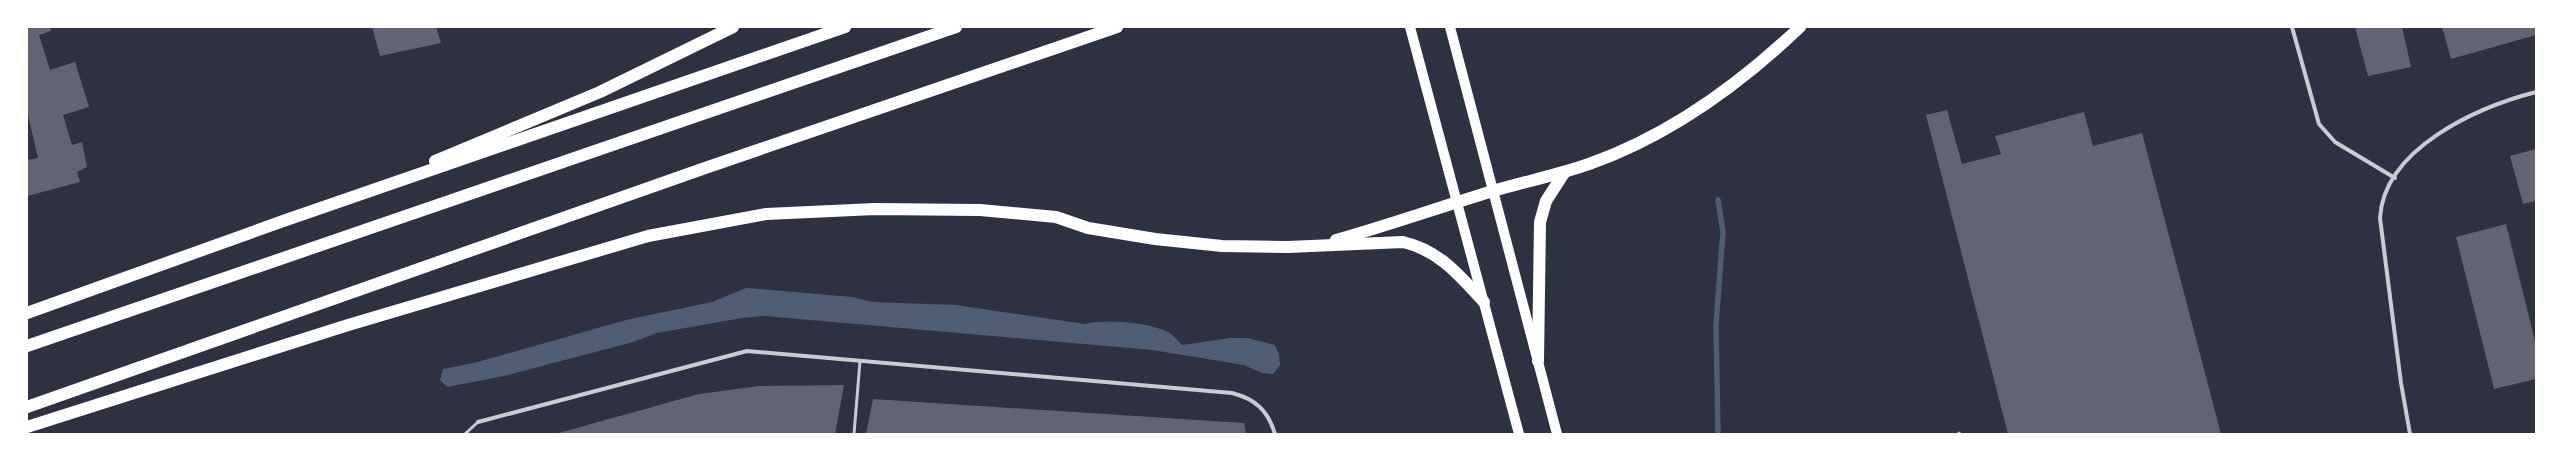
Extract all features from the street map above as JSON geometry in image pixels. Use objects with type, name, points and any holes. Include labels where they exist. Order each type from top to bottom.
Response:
[{"type":"highway","points":[[286,220],[600,92],[733,27]]},
{"type":"highway","points":[[27,313],[286,220],[845,27]]},
{"type":"highway","points":[[27,346],[956,27]]},
{"type":"highway","points":[[27,407],[708,167],[1117,27]]},
{"type":"highway","points":[[1318,245],[1494,191],[1564,173],[1630,148],[1681,121],[1742,78],[1800,27]]},
{"type":"highway","points":[[1538,361],[1540,222],[1546,201],[1564,173]]},
{"type":"highway","points":[[27,427],[344,326],[648,236],[766,214],[875,209],[980,210],[1056,217],[1088,228],[1190,243],[1288,247],[1403,242],[1420,246],[1452,268],[1484,302]]},
{"type":"main road","points":[[1410,27],[1519,434]]},
{"type":"main road","points":[[1450,27],[1557,434]]},
{"type":"street","points":[[2292,27],[2319,124],[2335,142],[2395,178]]},
{"type":"street","points":[[2410,434],[2401,383],[2380,218],[2382,207],[2395,178],[2408,159],[2443,132],[2478,111],[2536,92]]},
{"type":"street","points":[[478,422],[747,351],[1232,393],[1247,397],[1261,406],[1270,419],[1275,434]]},
{"type":"lane","points":[[854,434],[860,361]]},
{"type":"lane","points":[[465,434],[478,422]]},
{"type":"water","points":[[746,288],[852,297],[872,302],[956,305],[1085,324],[1094,322],[1127,322],[1149,326],[1168,332],[1182,345],[1230,338],[1247,338],[1275,345],[1279,354],[1280,365],[1273,374],[1262,373],[1244,365],[1152,350],[765,316],[742,318],[657,333],[633,342],[504,376],[447,387],[440,380],[443,369],[474,363],[626,320],[712,302]]},
{"type":"building","points":[[27,27],[50,27],[51,31],[39,35],[50,70],[75,62],[89,107],[63,115],[72,145],[82,142],[87,167],[77,172],[80,182],[27,196],[27,160],[38,158],[27,111]]},
{"type":"building","points":[[372,27],[436,27],[441,43],[380,56]]},
{"type":"building","points":[[2355,27],[2402,27],[2411,67],[2368,76]]},
{"type":"building","points":[[2442,27],[2536,27],[2536,35],[2451,59]]},
{"type":"building","points":[[1947,110],[1962,164],[2001,154],[1995,136],[2084,112],[2093,146],[2142,133],[2221,434],[2008,434],[1926,115]]},
{"type":"building","points":[[2536,149],[2536,201],[2523,204],[2510,156]]},
{"type":"building","points":[[2506,224],[2536,345],[2536,379],[2494,389],[2456,237]]},
{"type":"building","points":[[844,385],[835,434],[555,434],[699,394],[759,386]]},
{"type":"building","points":[[873,399],[1244,423],[1246,434],[866,434]]},
{"type":"waterway","points":[[1718,200],[1723,232],[1716,324],[1718,434]]}]
